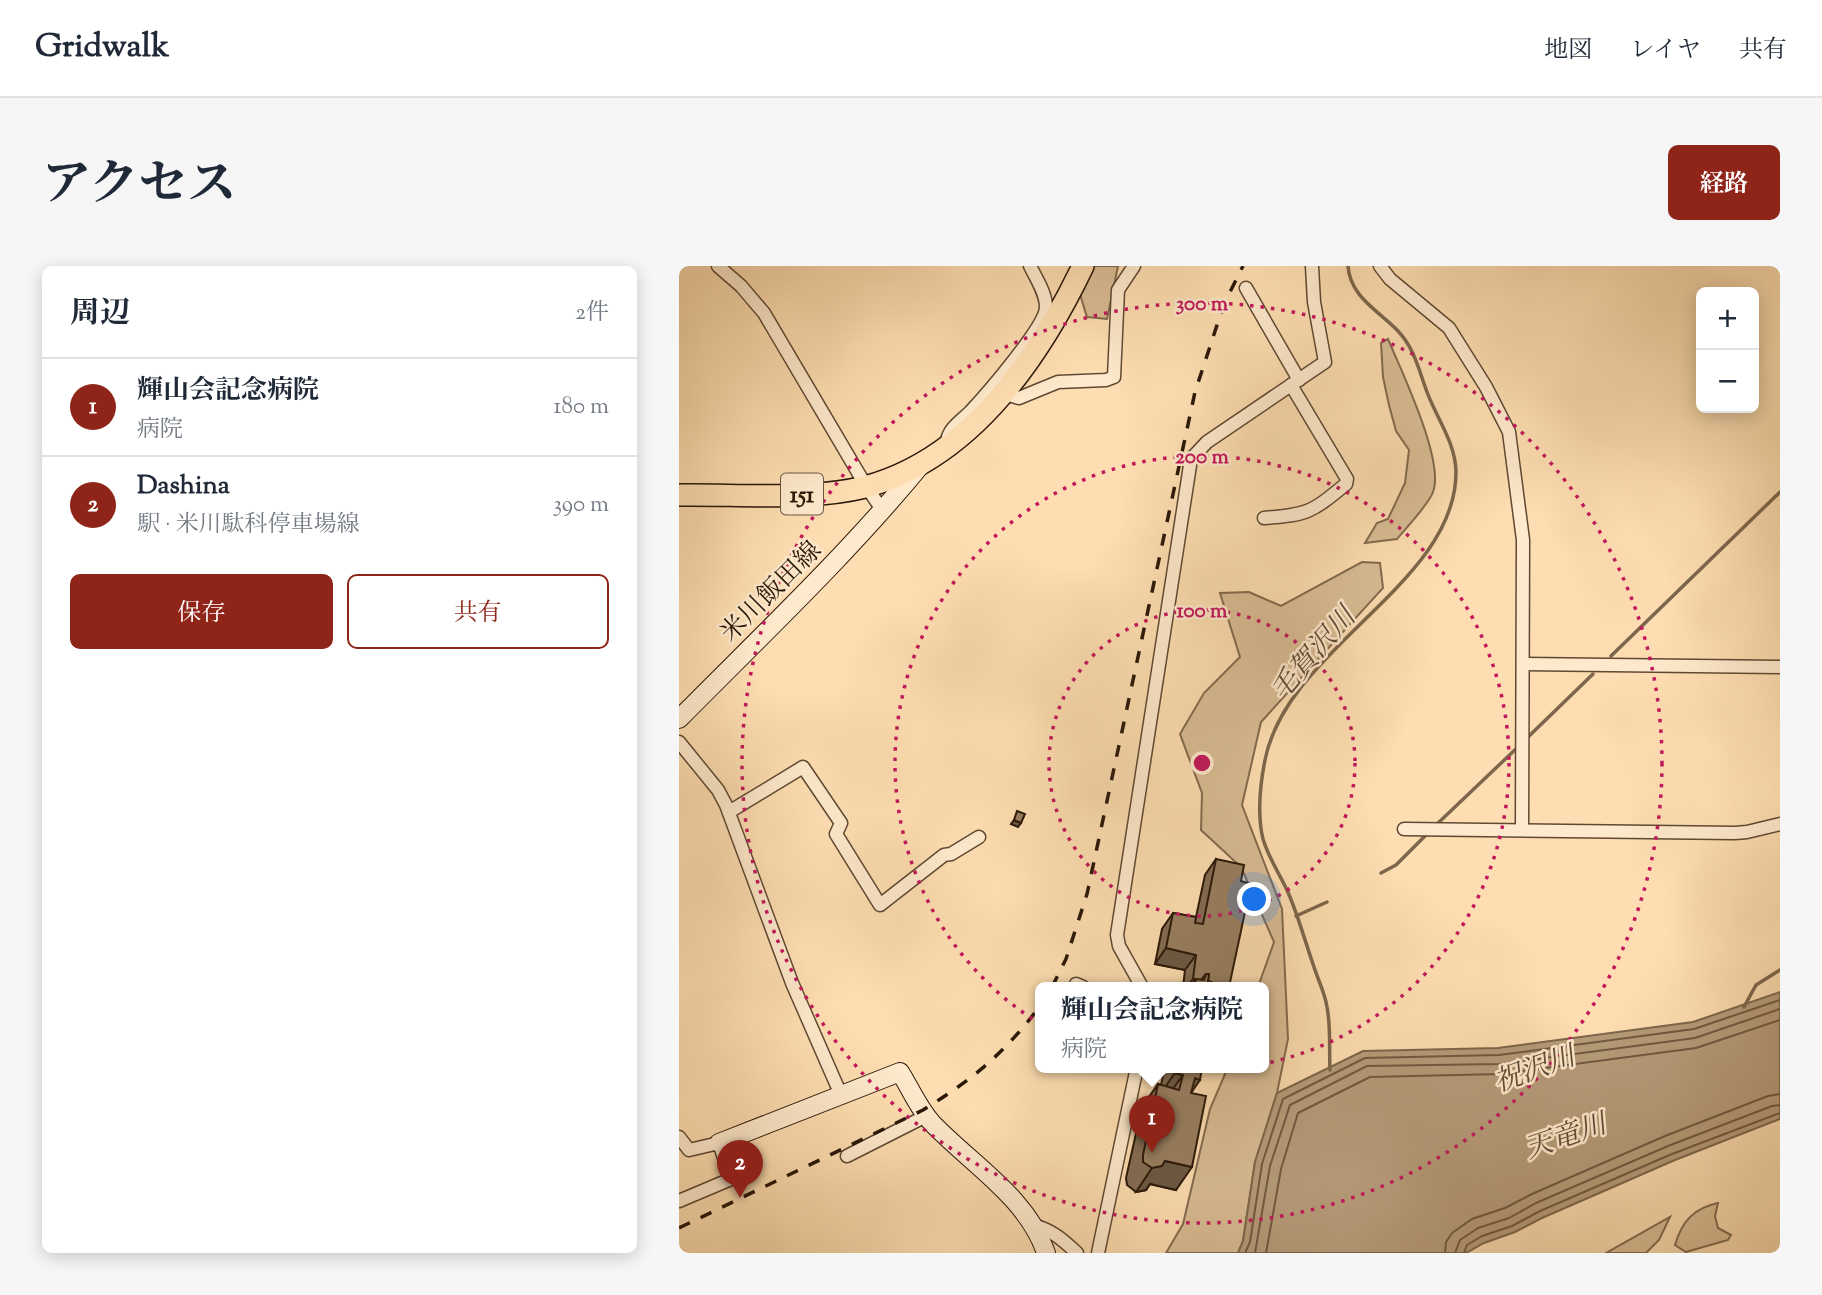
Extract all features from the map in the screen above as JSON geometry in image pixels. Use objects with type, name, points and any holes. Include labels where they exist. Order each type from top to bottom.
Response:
[{"type":"highway","name":"151","points":[[679,495],[817,493],[866,486],[921,465],[946,448],[1002,393],[1054,322],[1083,266]]},
{"type":"main road","name":"米川飯田線","points":[[679,719],[804,596],[883,511],[921,465]]},
{"type":"main road","points":[[719,1143],[900,1072],[926,1116],[1021,1209],[1033,1225],[1046,1253]]},
{"type":"street","points":[[718,266],[741,286],[764,313],[883,511]]},
{"type":"street","points":[[946,448],[948,432],[972,410],[1016,358],[1045,315],[1044,295],[1030,266]]},
{"type":"street","points":[[1002,393],[1019,398],[1058,382],[1107,380],[1114,376],[1118,290],[1134,266]]},
{"type":"street","points":[[1139,982],[1119,946],[1117,935],[1191,459],[1207,442],[1325,362],[1314,302],[1313,266]]},
{"type":"street","points":[[1380,266],[1390,279],[1450,328],[1509,432],[1523,541],[1522,829]]},
{"type":"street","points":[[1246,288],[1347,479],[1346,484],[1310,511],[1295,516],[1264,518]]},
{"type":"street","points":[[1523,664],[1780,667]]},
{"type":"street","points":[[679,743],[719,790],[792,983],[841,1095]]},
{"type":"street","points":[[729,812],[803,767],[841,823],[837,834],[880,905],[944,855],[951,854],[979,837]]},
{"type":"street","points":[[1404,829],[1735,833],[1780,824]]},
{"type":"street","points":[[1098,1253],[1136,1073]]},
{"type":"street","points":[[847,1156],[926,1116]]},
{"type":"street","points":[[679,1137],[689,1150],[719,1143],[731,1179],[679,1201]]},
{"type":"street","points":[[1033,1225],[1048,1229],[1077,1253]]},
{"type":"shaded area","points":[[1093,266],[1118,266],[1107,319],[1087,317],[1079,291]]},
{"type":"shaded area","points":[[1388,339],[1420,415],[1433,459],[1435,478],[1431,497],[1397,539],[1365,543],[1377,523],[1388,519],[1405,483],[1409,450],[1396,431],[1383,377],[1381,343]]},
{"type":"shaded area","points":[[1362,562],[1380,563],[1383,588],[1261,722],[1242,805],[1282,909],[1288,1039],[1277,1093],[1255,1162],[1243,1241],[1238,1253],[1166,1253],[1183,1224],[1210,1109],[1225,1073],[1269,1073],[1269,982],[1260,982],[1274,942],[1241,867],[1201,830],[1202,793],[1180,734],[1204,693],[1240,657],[1220,593],[1249,592],[1281,606]]},
{"type":"shaded area","points":[[1718,1203],[1715,1216],[1718,1228],[1731,1235],[1728,1240],[1686,1252],[1675,1245],[1681,1229],[1690,1217],[1702,1208]]},
{"type":"shaded area","points":[[1670,1217],[1659,1240],[1646,1253],[1606,1253]]},
{"type":"water","name":"天竜川","points":[[1780,992],[1780,1119],[1675,1160],[1466,1253],[1238,1253],[1243,1241],[1255,1162],[1277,1093],[1363,1051],[1498,1048],[1693,1022]]},
{"type":"building","points":[[1017,811],[1025,814],[1021,823],[1014,820]]},
{"type":"building","points":[[1216,859],[1244,865],[1241,881],[1251,884],[1230,982],[1210,982],[1208,981],[1209,974],[1201,980],[1193,979],[1196,955],[1166,948],[1173,913],[1196,917],[1195,923],[1203,924]]},
{"type":"building","points":[[1206,974],[1209,974],[1208,981],[1210,982],[1195,982],[1196,979],[1204,980]]},
{"type":"building","points":[[1175,1073],[1201,1073],[1200,1080],[1195,1078],[1191,1093],[1206,1096],[1192,1167],[1165,1161],[1162,1166],[1152,1168],[1143,1162],[1143,1155],[1158,1084],[1179,1090],[1183,1075]]},
{"type":"waterway","name":"毛賀沢川","points":[[1330,1070],[1329,1022],[1325,997],[1293,905],[1263,839],[1260,800],[1265,760],[1280,720],[1304,683],[1402,582],[1430,548],[1449,511],[1456,471],[1449,440],[1431,402],[1413,353],[1398,331],[1360,295],[1350,277],[1348,266]]},
{"type":"waterway","points":[[1611,656],[1780,492]]},
{"type":"waterway","points":[[1527,738],[1593,674]]},
{"type":"waterway","points":[[1436,825],[1519,746]]},
{"type":"waterway","points":[[1381,873],[1396,865],[1428,833]]},
{"type":"waterway","points":[[1296,916],[1327,902]]},
{"type":"waterway","name":"祝沢川","points":[[1744,1007],[1756,985],[1780,970]]},
{"type":"railway","points":[[1054,982],[1066,959],[1087,894],[1195,392],[1224,304],[1243,266]]},
{"type":"railway","points":[[679,1228],[923,1110],[987,1064],[1014,1038],[1035,1012]]},
{"type":"place","name":"輝山会記念病院","points":[[1152,1153]]},
{"type":"place","name":"Dashina","points":[[740,1198]]}]
